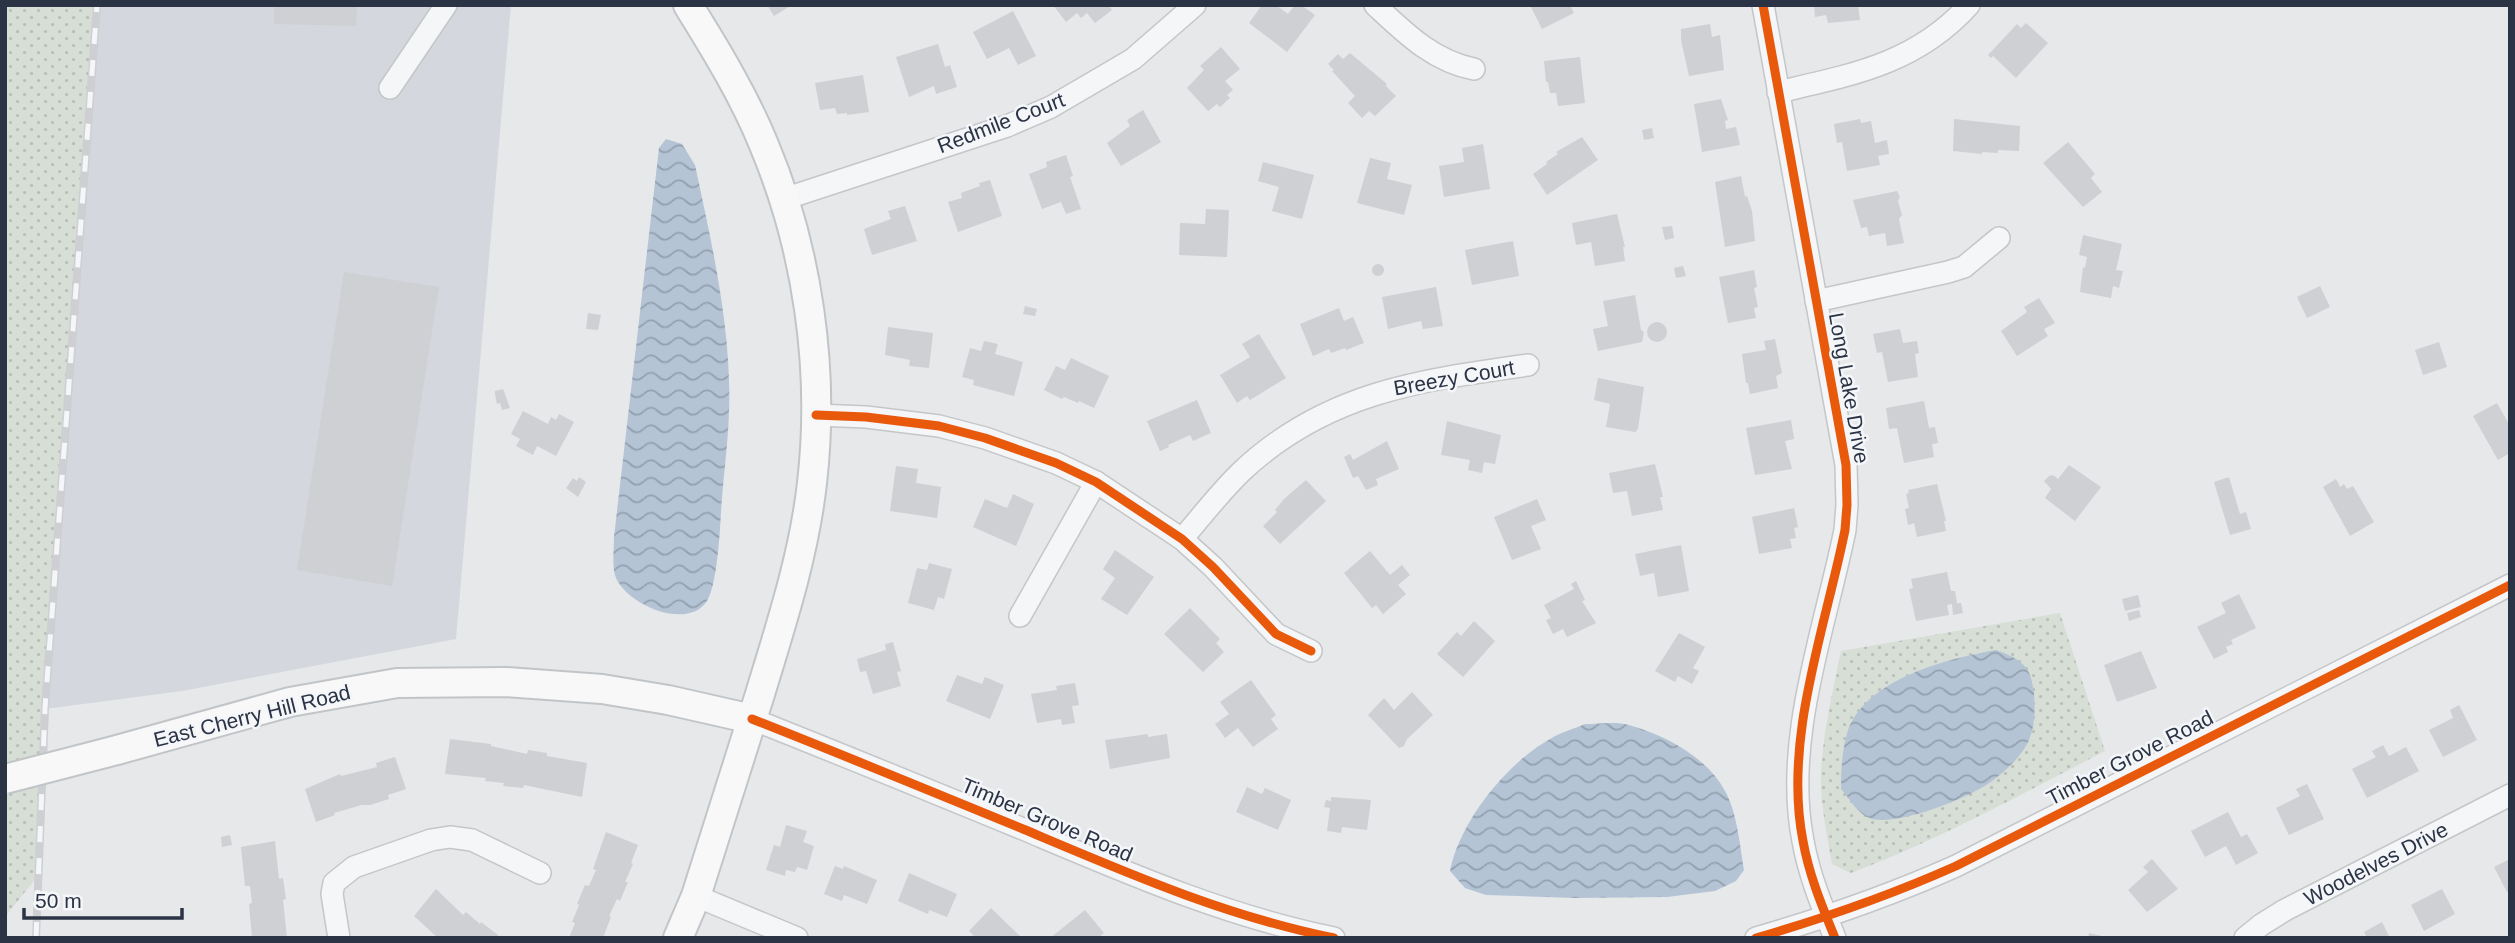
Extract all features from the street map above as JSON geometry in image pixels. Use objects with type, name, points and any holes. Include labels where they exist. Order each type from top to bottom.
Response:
[{"type":"main road","points":[[678,938],[696,896],[779,630],[803,537],[812,483],[816,415],[814,355],[808,299],[784,199],[764,144],[712,43],[688,5]]},
{"type":"main road","name":"East Cherry Hill Road","points":[[5,779],[290,702],[397,684],[506,682],[602,689],[668,700],[752,719]]},
{"type":"street","points":[[390,88],[446,5]]},
{"type":"street","name":"Redmile Court","points":[[784,199],[1007,126],[1051,107],[1133,59],[1195,5]]},
{"type":"street","points":[[1376,5],[1412,39],[1434,54],[1454,65],[1474,69]]},
{"type":"street","name":"Long Lake Drive","points":[[1763,5],[1846,465],[1847,505],[1837,567],[1804,714],[1797,768],[1802,839],[1811,876],[1835,938]]},
{"type":"street","points":[[1778,92],[1860,73],[1898,59],[1934,37],[1969,5]]},
{"type":"street","points":[[1816,300],[1964,267],[1999,239]]},
{"type":"street","name":"Breezy Court","points":[[1182,539],[1250,465],[1283,439],[1326,414],[1399,386],[1439,377],[1528,365]]},
{"type":"street","points":[[816,415],[877,418],[939,426],[1022,450],[1096,482],[1182,539],[1213,567],[1276,634],[1311,651]]},
{"type":"street","points":[[1020,616],[1096,482]]},
{"type":"street","name":"Timber Grove Road","points":[[1756,938],[1827,918],[1956,866],[2510,584]]},
{"type":"street","name":"Timber Grove Road","points":[[752,719],[1145,881],[1215,906],[1298,931],[1334,938]]},
{"type":"street","name":"Woodelves Drive","points":[[2245,938],[2285,910],[2510,795]]},
{"type":"street","points":[[340,938],[332,894],[334,883],[354,867],[431,840],[450,836],[472,841],[540,873]]},
{"type":"street","points":[[696,896],[797,938]]},
{"type":"shaded area","points":[[5,5],[94,5],[45,709],[36,878],[5,917]]},
{"type":"shaded area","points":[[94,5],[511,5],[456,639],[182,691],[45,709]]},
{"type":"shaded area","points":[[2060,613],[2105,751],[1980,816],[1884,860],[1851,873],[1832,864],[1823,808],[1821,773],[1826,727],[1841,651]]},
{"type":"water","points":[[666,139],[682,144],[695,165],[720,288],[729,381],[728,437],[716,571],[707,601],[698,610],[685,614],[671,614],[642,604],[620,585],[613,561],[659,148]]},
{"type":"water","points":[[1996,650],[2024,665],[2033,684],[2033,727],[2028,743],[2019,755],[2009,767],[1982,788],[1950,803],[1893,819],[1878,820],[1863,814],[1841,789],[1846,737],[1858,712],[1891,684],[1911,674],[1955,659]]},
{"type":"water","points":[[1619,723],[1643,729],[1684,749],[1707,768],[1725,791],[1735,819],[1744,870],[1736,881],[1715,891],[1667,897],[1486,895],[1465,888],[1450,871],[1464,833],[1487,796],[1517,763],[1533,750],[1554,737],[1585,724]]},
{"type":"building","points":[[274,5],[357,5],[356,26],[274,24]]},
{"type":"building","points":[[767,5],[792,5],[774,16]]},
{"type":"building","points":[[1053,5],[1108,5],[1112,10],[1095,23],[1087,13],[1081,18],[1077,13],[1066,22]]},
{"type":"building","points":[[1262,5],[1276,5],[1288,14],[1295,5],[1301,5],[1315,15],[1287,52],[1249,23]]},
{"type":"building","points":[[1530,5],[1570,5],[1574,13],[1542,29]]},
{"type":"building","points":[[1814,5],[1858,5],[1860,20],[1828,23],[1826,15],[1815,17]]},
{"type":"building","points":[[1013,11],[1036,56],[1018,65],[1009,48],[987,59],[973,32]]},
{"type":"building","points":[[2026,23],[2048,43],[2016,78],[1993,56],[1991,58],[1988,55],[2017,24],[2021,28]]},
{"type":"building","points":[[1710,24],[1712,37],[1720,35],[1724,70],[1689,76],[1681,29]]},
{"type":"building","points":[[938,44],[945,67],[950,65],[957,87],[936,94],[934,86],[909,97],[896,57]]},
{"type":"building","points":[[1221,47],[1240,69],[1225,81],[1233,90],[1227,95],[1230,98],[1220,107],[1217,104],[1208,111],[1187,88],[1204,70],[1200,66]]},
{"type":"building","points":[[1350,53],[1387,84],[1396,96],[1375,116],[1369,111],[1362,118],[1348,103],[1355,96],[1328,64],[1338,54],[1343,59]]},
{"type":"building","points":[[1580,57],[1585,103],[1558,106],[1556,93],[1550,93],[1546,82],[1544,61]]},
{"type":"building","points":[[863,75],[869,112],[847,115],[837,114],[835,108],[820,110],[815,83]]},
{"type":"building","points":[[1721,99],[1728,120],[1725,121],[1726,129],[1736,127],[1740,145],[1702,152],[1694,104]]},
{"type":"building","points":[[1143,110],[1161,142],[1121,166],[1107,143],[1130,126],[1127,120]]},
{"type":"building","points":[[1860,119],[1861,123],[1871,121],[1875,143],[1887,140],[1889,154],[1878,156],[1880,165],[1847,171],[1842,142],[1837,143],[1834,124]]},
{"type":"building","points":[[1954,119],[2020,126],[2019,151],[1998,150],[1998,153],[1982,154],[1953,151]]},
{"type":"building","points":[[1652,128],[1654,138],[1644,140],[1642,130]]},
{"type":"building","points":[[1582,137],[1598,160],[1547,195],[1533,174],[1558,154],[1556,152]]},
{"type":"building","points":[[2068,142],[2095,174],[2091,178],[2102,192],[2083,207],[2043,163]]},
{"type":"building","points":[[1483,144],[1490,189],[1444,197],[1439,166],[1464,162],[1462,148]]},
{"type":"building","points":[[1066,155],[1081,209],[1066,214],[1061,202],[1042,209],[1029,174],[1047,167],[1046,162]]},
{"type":"building","points":[[1370,158],[1391,163],[1387,179],[1412,185],[1404,215],[1357,203]]},
{"type":"building","points":[[1263,162],[1314,175],[1302,219],[1272,211],[1279,187],[1258,181]]},
{"type":"building","points":[[1741,176],[1745,197],[1747,196],[1752,211],[1755,241],[1725,247],[1715,182]]},
{"type":"building","points":[[990,180],[1002,216],[958,232],[948,202],[962,198],[961,193]]},
{"type":"building","points":[[1897,191],[1900,197],[1898,201],[1902,215],[1899,219],[1904,243],[1887,246],[1885,233],[1869,236],[1867,227],[1861,228],[1853,200]]},
{"type":"building","points":[[905,206],[917,241],[872,255],[864,229],[891,219],[888,211]]},
{"type":"building","points":[[1206,209],[1229,210],[1227,257],[1179,255],[1180,223],[1205,224]]},
{"type":"building","points":[[1617,214],[1625,247],[1625,261],[1595,266],[1591,242],[1576,245],[1572,223]]},
{"type":"building","points":[[1672,226],[1674,238],[1665,240],[1662,227]]},
{"type":"building","points":[[2083,235],[2122,244],[2116,270],[2123,271],[2119,288],[2113,286],[2111,298],[2080,292],[2087,257],[2079,255]]},
{"type":"building","points":[[1513,241],[1519,276],[1472,285],[1465,250]]},
{"type":"building","points":[[1378,264],[1384,270],[1378,276],[1372,270]]},
{"type":"building","points":[[1683,266],[1686,276],[1676,278],[1674,268]]},
{"type":"building","points":[[1754,270],[1758,307],[1754,308],[1756,318],[1728,323],[1719,277]]},
{"type":"building","points":[[344,272],[439,287],[392,586],[297,570]]},
{"type":"building","points":[[2320,286],[2330,307],[2307,318],[2297,297]]},
{"type":"building","points":[[1436,287],[1443,326],[1423,329],[1421,321],[1388,329],[1382,297]]},
{"type":"building","points":[[1635,295],[1641,330],[1644,332],[1642,342],[1598,351],[1593,329],[1608,326],[1603,301]]},
{"type":"building","points":[[2039,298],[2055,323],[2044,329],[2048,336],[2017,356],[2001,331],[2027,312],[2024,307]]},
{"type":"building","points":[[1025,306],[1037,309],[1035,316],[1023,314]]},
{"type":"building","points":[[1339,308],[1344,321],[1353,317],[1364,343],[1331,353],[1329,349],[1313,356],[1300,324]]},
{"type":"building","points":[[588,313],[601,315],[598,330],[586,329]]},
{"type":"building","points":[[1657,322],[1664,325],[1667,332],[1664,339],[1657,342],[1650,339],[1647,332],[1650,325]]},
{"type":"building","points":[[888,327],[933,333],[929,368],[909,366],[910,360],[885,355]]},
{"type":"building","points":[[1900,329],[1903,343],[1917,341],[1919,353],[1915,354],[1918,377],[1888,382],[1882,352],[1877,353],[1873,334]]},
{"type":"building","points":[[1259,334],[1286,378],[1250,400],[1247,396],[1237,403],[1220,375],[1250,357],[1242,344]]},
{"type":"building","points":[[1775,339],[1782,373],[1776,376],[1778,388],[1750,394],[1742,354],[1766,350],[1764,341]]},
{"type":"building","points":[[984,341],[998,344],[995,354],[1023,362],[1014,396],[973,385],[974,380],[962,377],[970,348],[981,351]]},
{"type":"building","points":[[2439,342],[2447,367],[2423,375],[2415,350]]},
{"type":"building","points":[[1071,358],[1109,376],[1094,408],[1079,401],[1078,403],[1064,397],[1062,399],[1044,390],[1056,366],[1065,370]]},
{"type":"building","points":[[1598,378],[1644,387],[1638,429],[1635,432],[1606,427],[1610,404],[1594,400]]},
{"type":"building","points":[[503,389],[510,408],[502,410],[500,403],[497,404],[495,391]]},
{"type":"building","points":[[1197,400],[1211,433],[1193,441],[1190,435],[1160,451],[1147,421]]},
{"type":"building","points":[[1924,401],[1929,428],[1935,427],[1938,443],[1932,444],[1934,457],[1904,463],[1897,428],[1889,429],[1886,408]]},
{"type":"building","points":[[2497,403],[2510,426],[2510,453],[2498,460],[2473,416]]},
{"type":"building","points":[[523,411],[548,424],[551,417],[556,420],[559,414],[574,422],[556,456],[537,446],[533,455],[516,446],[520,439],[511,434]]},
{"type":"building","points":[[1791,420],[1794,439],[1785,441],[1792,469],[1755,475],[1746,428]]},
{"type":"building","points":[[1447,421],[1501,435],[1495,464],[1484,462],[1482,473],[1468,470],[1470,460],[1441,455]]},
{"type":"building","points":[[1387,441],[1399,469],[1376,479],[1378,485],[1366,490],[1358,476],[1353,478],[1344,457],[1350,454],[1353,460]]},
{"type":"building","points":[[1655,464],[1663,497],[1660,497],[1663,510],[1632,516],[1627,491],[1613,493],[1609,473]]},
{"type":"building","points":[[2069,465],[2101,487],[2075,521],[2045,498],[2051,489],[2044,481],[2053,475],[2058,479]]},
{"type":"building","points":[[896,466],[918,469],[916,483],[941,487],[937,518],[890,511]]},
{"type":"building","points":[[579,477],[586,482],[578,497],[566,488],[573,478],[577,481]]},
{"type":"building","points":[[2229,477],[2240,514],[2246,512],[2251,529],[2230,535],[2214,482]]},
{"type":"building","points":[[2336,479],[2340,487],[2344,484],[2347,489],[2353,486],[2374,522],[2350,536],[2323,487]]},
{"type":"building","points":[[1306,480],[1326,501],[1280,544],[1263,526],[1277,512],[1275,510],[1284,499]]},
{"type":"building","points":[[1937,484],[1946,531],[1917,537],[1914,523],[1908,525],[1906,494],[1909,493],[1908,490]]},
{"type":"building","points":[[1013,494],[1034,504],[1016,546],[973,527],[985,499],[1007,508]]},
{"type":"building","points":[[1537,499],[1546,520],[1531,526],[1541,549],[1512,560],[1494,517]]},
{"type":"building","points":[[1794,508],[1798,527],[1794,528],[1796,538],[1790,539],[1792,548],[1759,554],[1752,517]]},
{"type":"building","points":[[1681,545],[1689,591],[1658,597],[1654,573],[1640,576],[1635,554]]},
{"type":"building","points":[[1115,550],[1154,577],[1127,615],[1101,599],[1115,578],[1103,569]]},
{"type":"building","points":[[1370,551],[1390,575],[1402,565],[1410,575],[1398,585],[1406,594],[1383,614],[1376,605],[1372,608],[1344,573]]},
{"type":"building","points":[[929,563],[952,569],[944,599],[938,597],[934,610],[908,603],[917,568],[927,570]]},
{"type":"building","points":[[1947,572],[1951,591],[1955,591],[1957,603],[1961,603],[1963,613],[1953,615],[1952,604],[1947,605],[1949,615],[1916,621],[1909,589],[1913,588],[1911,579]]},
{"type":"building","points":[[1576,581],[1585,600],[1582,601],[1596,623],[1567,637],[1563,629],[1553,634],[1546,620],[1551,618],[1544,605],[1574,589],[1571,584]]},
{"type":"building","points":[[2239,594],[2256,628],[2231,640],[2233,644],[2226,647],[2228,652],[2214,659],[2197,627],[2226,613],[2221,603]]},
{"type":"building","points":[[2138,595],[2141,607],[2125,611],[2122,599]]},
{"type":"building","points":[[1190,608],[1220,639],[1216,643],[1224,652],[1203,672],[1164,634]]},
{"type":"building","points":[[2139,610],[2141,617],[2129,621],[2127,613]]},
{"type":"building","points":[[1474,621],[1495,641],[1463,677],[1437,654],[1457,632],[1461,636]]},
{"type":"building","points":[[1679,633],[1705,647],[1693,668],[1699,671],[1692,684],[1678,676],[1675,682],[1655,671]]},
{"type":"building","points":[[893,642],[901,671],[897,672],[901,686],[873,694],[866,671],[860,672],[857,659],[886,650],[885,644]]},
{"type":"building","points":[[2141,651],[2157,688],[2117,702],[2104,665]]},
{"type":"building","points":[[957,675],[982,684],[985,677],[1004,685],[990,719],[946,701]]},
{"type":"building","points":[[1251,680],[1276,715],[1271,719],[1278,729],[1253,747],[1238,728],[1225,738],[1215,724],[1229,714],[1220,702]]},
{"type":"building","points":[[1075,683],[1079,705],[1072,706],[1075,723],[1062,725],[1061,719],[1037,723],[1031,694],[1057,690],[1056,686]]},
{"type":"building","points":[[1412,692],[1433,715],[1399,748],[1368,715],[1384,698],[1394,710]]},
{"type":"building","points":[[2459,705],[2477,740],[2443,757],[2429,730],[2453,718],[2450,710]]},
{"type":"building","points":[[1148,734],[1148,737],[1167,734],[1170,758],[1110,769],[1105,740]]},
{"type":"building","points":[[450,739],[491,744],[527,754],[528,750],[547,753],[547,756],[587,763],[582,797],[524,785],[523,788],[503,786],[504,783],[485,781],[486,778],[445,774]]},
{"type":"building","points":[[2383,745],[2389,756],[2406,747],[2419,771],[2367,798],[2352,769],[2376,757],[2372,751]]},
{"type":"building","points":[[395,757],[406,789],[388,795],[389,799],[334,813],[335,815],[316,822],[305,789],[340,774],[341,776],[377,767],[376,763]]},
{"type":"building","points":[[2307,784],[2324,819],[2289,835],[2276,808],[2300,796],[2296,789]]},
{"type":"building","points":[[1247,787],[1262,794],[1265,788],[1291,800],[1278,830],[1236,812]]},
{"type":"building","points":[[1331,797],[1371,800],[1367,830],[1342,827],[1341,833],[1327,831],[1330,808],[1324,807],[1326,800],[1331,801]]},
{"type":"building","points":[[2228,812],[2241,837],[2247,834],[2258,853],[2236,865],[2226,846],[2205,857],[2191,831]]},
{"type":"building","points":[[786,825],[807,831],[803,842],[814,846],[807,870],[797,867],[795,872],[786,870],[785,876],[766,870],[774,845],[780,847]]},
{"type":"building","points":[[606,832],[638,845],[625,882],[628,882],[620,901],[617,899],[609,916],[611,917],[605,938],[569,938],[575,923],[572,922],[579,905],[577,904],[585,885],[589,886],[596,870],[593,869]]},
{"type":"building","points":[[230,835],[232,845],[222,847],[221,837]]},
{"type":"building","points":[[275,841],[279,879],[283,878],[286,899],[283,900],[287,938],[252,938],[250,886],[245,886],[241,847]]},
{"type":"building","points":[[2152,859],[2178,889],[2147,912],[2128,890],[2148,872],[2143,867]]},
{"type":"building","points":[[2510,859],[2510,891],[2507,892],[2494,867]]},
{"type":"building","points":[[835,866],[843,869],[844,866],[877,880],[867,904],[844,895],[842,901],[824,894]]},
{"type":"building","points":[[909,873],[957,894],[947,917],[929,910],[928,914],[898,901]]},
{"type":"building","points":[[436,889],[463,915],[466,912],[480,924],[481,922],[498,935],[497,938],[438,938],[414,916]]},
{"type":"building","points":[[2442,889],[2455,914],[2424,931],[2411,905]]},
{"type":"building","points":[[991,908],[1022,938],[976,938],[969,931]]},
{"type":"building","points":[[1085,910],[1104,933],[1098,938],[1050,938]]},
{"type":"building","points":[[2382,922],[2390,938],[2363,938],[2366,936],[2364,932]]},
{"type":"building","points":[[2089,933],[2106,937],[2106,938],[2088,938]]},
{"type":"railway","points":[[36,938],[45,708],[97,5]]},
{"type":"cycle path","points":[[1763,5],[1846,465],[1845,530],[1809,685],[1798,764],[1798,803],[1803,841],[1816,890],[1835,938]]},
{"type":"cycle path","points":[[816,415],[866,417],[939,426],[985,438],[1056,463],[1096,482],[1182,539],[1213,567],[1276,634],[1311,651]]},
{"type":"cycle path","points":[[1756,938],[1858,905],[1956,866],[2510,585]]},
{"type":"cycle path","points":[[752,719],[1176,891],[1254,918],[1334,938]]}]
